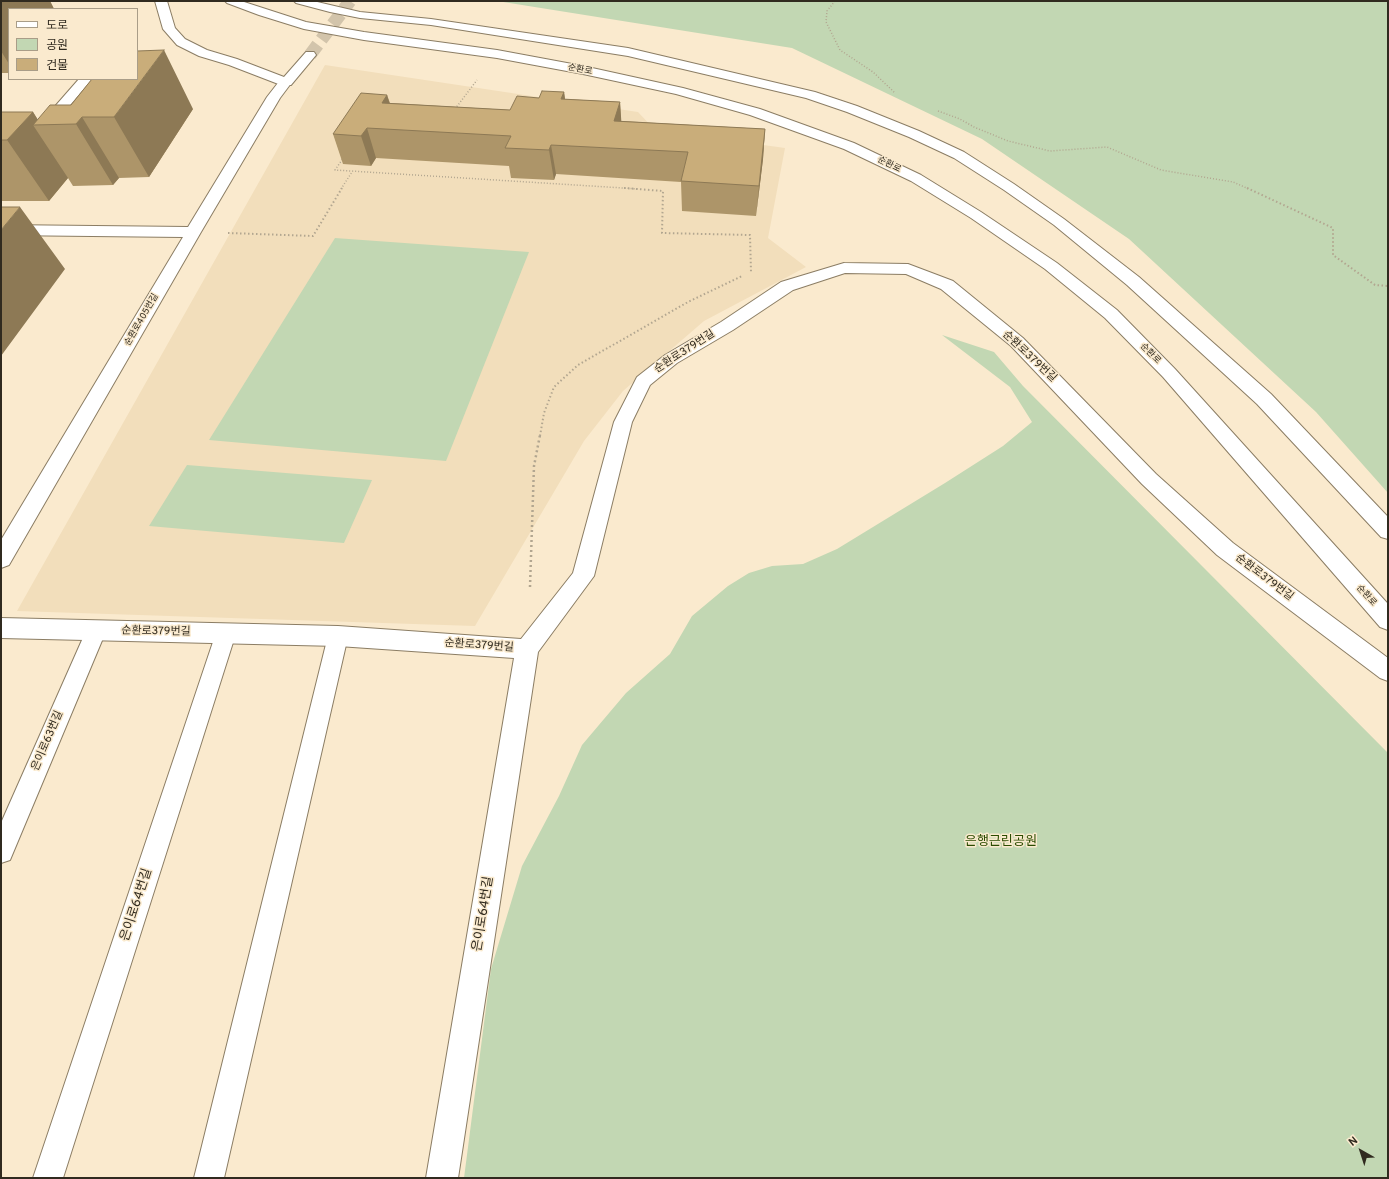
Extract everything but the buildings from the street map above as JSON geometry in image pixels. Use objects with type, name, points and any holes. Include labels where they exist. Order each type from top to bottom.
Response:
[{"type":"main road","points":[[161,1],[169,29],[180,42],[203,53],[286,82]]},
{"type":"main road","name":"순환로","points":[[231,1],[263,13],[304,25],[364,36],[498,54],[598,73],[678,91],[755,112],[849,146],[916,178],[976,215],[1051,266],[1111,314],[1170,374],[1388,620]]},
{"type":"main road","points":[[300,1],[360,15],[431,22],[628,52],[810,95],[852,109],[907,131],[959,155],[1009,187],[1059,222],[1132,281],[1264,399],[1388,532]]},
{"type":"main road","points":[[346,1],[431,22]]},
{"type":"main road","name":"순환로405번길","points":[[1,559],[274,97],[306,54]]},
{"type":"main road","points":[[1,133],[40,132],[85,80]]},
{"type":"main road","points":[[1,230],[194,232]]},
{"type":"main road","name":"순환로379번길","points":[[1,628],[338,636],[527,649],[582,576],[623,422],[643,381],[671,359],[727,326],[787,286],[844,268],[908,269],[947,285],[1017,342],[1149,479],[1226,549],[1388,671]]},
{"type":"main road","name":"은이로64번길","points":[[442,1178],[527,649]]},
{"type":"lane","name":"은이로63번길","points":[[1,851],[96,631]]},
{"type":"lane","name":"은이로64번길","points":[[48,1178],[226,633]]},
{"type":"lane","points":[[209,1178],[338,636]]},
{"type":"path","points":[[835,1],[827,11],[826,22],[840,50],[873,72],[897,95]]},
{"type":"path","points":[[454,109],[498,54]]},
{"type":"path","points":[[932,108],[1008,141],[1050,152],[1107,147],[1161,170],[1233,182],[1333,228],[1333,254],[1375,285],[1388,286]]},
{"type":"path","points":[[348,151],[335,170],[662,191],[662,233],[750,235],[752,271],[688,302],[615,343],[578,365],[554,388],[544,413],[534,466],[527,649]]},
{"type":"path","points":[[252,234],[313,236],[352,172]]},
{"type":"shaded area","points":[[325,65],[638,112],[655,130],[785,148],[768,238],[806,267],[704,321],[623,391],[584,441],[475,626],[17,611]]},
{"type":"green space","points":[[497,1],[1388,1],[1388,493],[1316,412],[1129,239],[982,139],[792,48]]},
{"type":"green space","points":[[335,238],[529,252],[446,461],[209,440]]},
{"type":"green space","name":"은행근린공원","points":[[942,335],[994,352],[1023,386],[1388,753],[1388,1178],[464,1178],[491,969],[522,866],[559,796],[582,745],[626,693],[670,654],[692,616],[728,586],[749,573],[772,566],[803,564],[837,549],[1003,446],[1032,422],[1010,387]]},
{"type":"green space","points":[[187,465],[372,480],[344,543],[149,526]]},
{"type":"tunnel","points":[[310,55],[350,1]]}]
